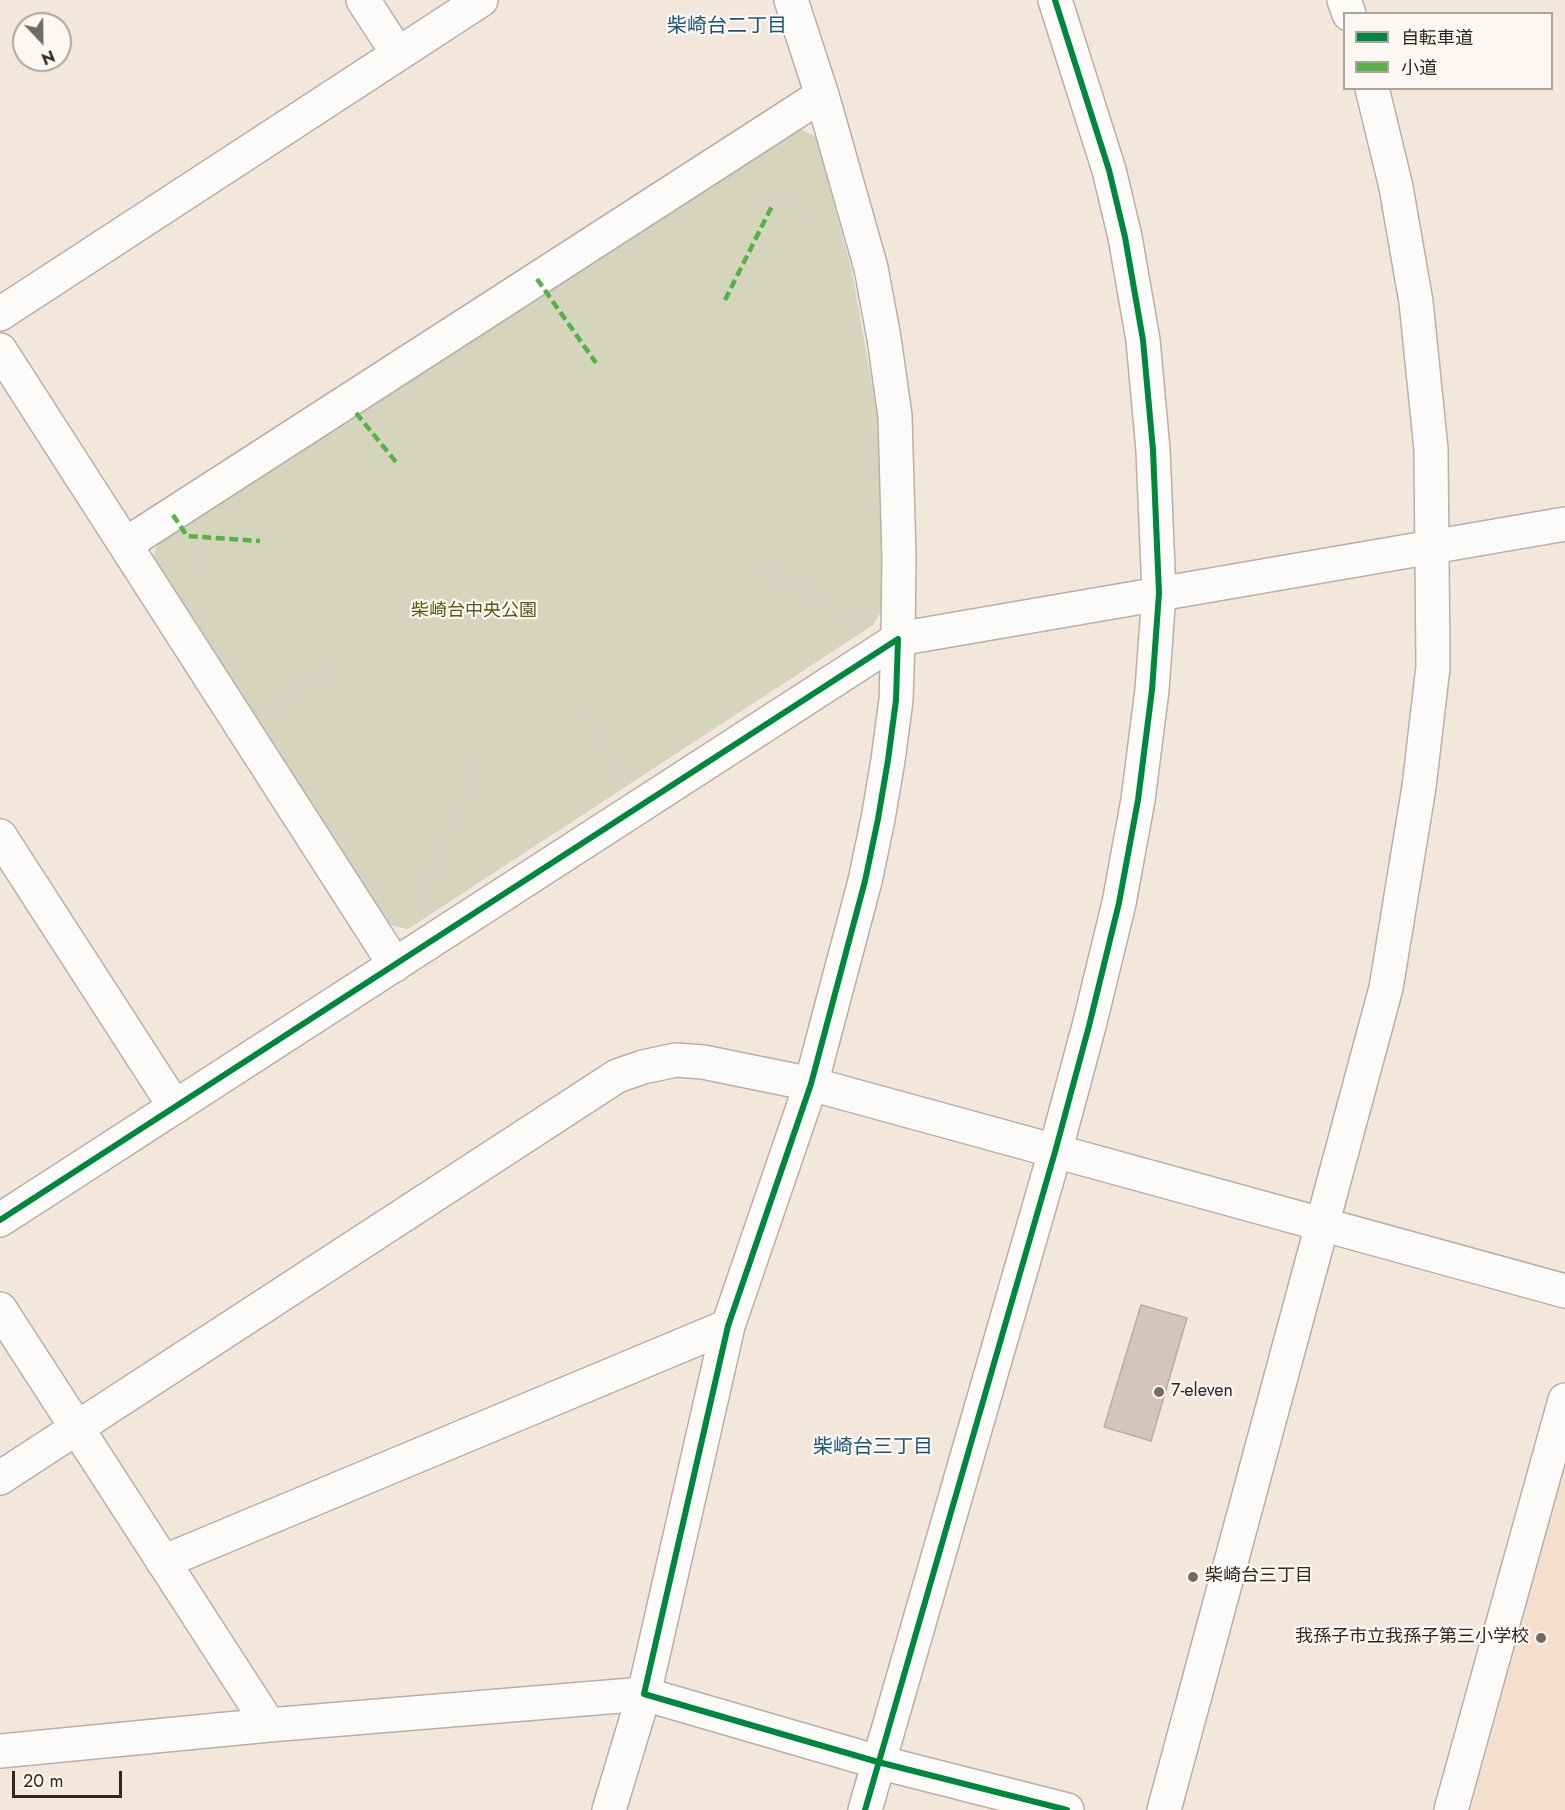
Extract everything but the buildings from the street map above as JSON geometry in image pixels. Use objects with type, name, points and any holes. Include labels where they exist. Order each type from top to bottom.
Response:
[{"type":"street","points":[[363,0],[398,54]]},
{"type":"street","points":[[0,314],[481,0]]},
{"type":"street","points":[[609,1810],[644,1694],[728,1326],[811,1084],[865,880],[878,819],[896,700],[899,557],[895,416],[884,338],[871,268],[822,95],[791,0]]},
{"type":"street","points":[[865,1810],[1054,1152],[1119,903],[1138,800],[1151,701],[1159,593],[1151,428],[1143,340],[1125,237],[1109,170],[1055,0]]},
{"type":"street","points":[[1164,1810],[1386,988],[1419,787],[1433,667],[1431,449],[1416,302],[1396,187],[1372,90]]},
{"type":"street","points":[[126,544],[822,95]]},
{"type":"street","points":[[0,350],[395,965]]},
{"type":"street","points":[[0,1220],[898,639],[1565,524]]},
{"type":"street","points":[[0,836],[176,1107]]},
{"type":"street","points":[[0,1478],[617,1076],[643,1067],[676,1060],[703,1062],[811,1084],[1565,1291]]},
{"type":"street","points":[[0,1309],[269,1725]]},
{"type":"street","points":[[163,1562],[728,1326]]},
{"type":"street","points":[[1451,1810],[1565,1400]]},
{"type":"street","points":[[0,1751],[269,1725],[644,1694],[878,1762],[1067,1810]]},
{"type":"path","points":[[724,158],[762,201],[795,209],[854,207]]},
{"type":"path","points":[[159,598],[207,569],[187,536]]},
{"type":"path","points":[[756,565],[809,595],[898,639]]},
{"type":"path","points":[[247,735],[300,687],[335,665]]},
{"type":"path","points":[[577,700],[643,804]]},
{"type":"path","points":[[417,911],[470,783],[473,754]]},
{"type":"shaded area","name":"我孫子市立我孫子第三小学校","points":[[1565,1467],[1565,1810],[1470,1810]]},
{"type":"green space","name":"柴崎台中央公園","points":[[800,129],[816,137],[852,271],[877,413],[885,557],[882,610],[873,625],[408,929],[389,925],[153,559],[157,542]]},
{"type":"marked path","points":[[725,300],[773,204]]},
{"type":"marked path","points":[[537,279],[596,363]]},
{"type":"marked path","points":[[356,413],[396,462]]},
{"type":"marked path","points":[[173,515],[187,536],[260,541]]},
{"type":"cycle path","points":[[865,1810],[1055,1152],[1089,1026],[1119,903],[1138,800],[1152,690],[1159,593],[1153,450],[1143,340],[1125,237],[1109,170],[1055,0]]},
{"type":"cycle path","points":[[0,1220],[898,639],[896,700],[888,760],[865,881],[811,1084],[728,1326],[644,1694],[878,1762],[1067,1810]]},
{"type":"place","name":"7-eleven","points":[[1159,1392]]},
{"type":"place","name":"柴崎台三丁目","points":[[1193,1577]]},
{"type":"place","name":"我孫子市立我孫子第三小学校","points":[[1541,1638]]},
{"type":"district","name":"柴崎台二丁目","points":[[727,27]]},
{"type":"district","name":"柴崎台三丁目","points":[[873,1448]]}]
